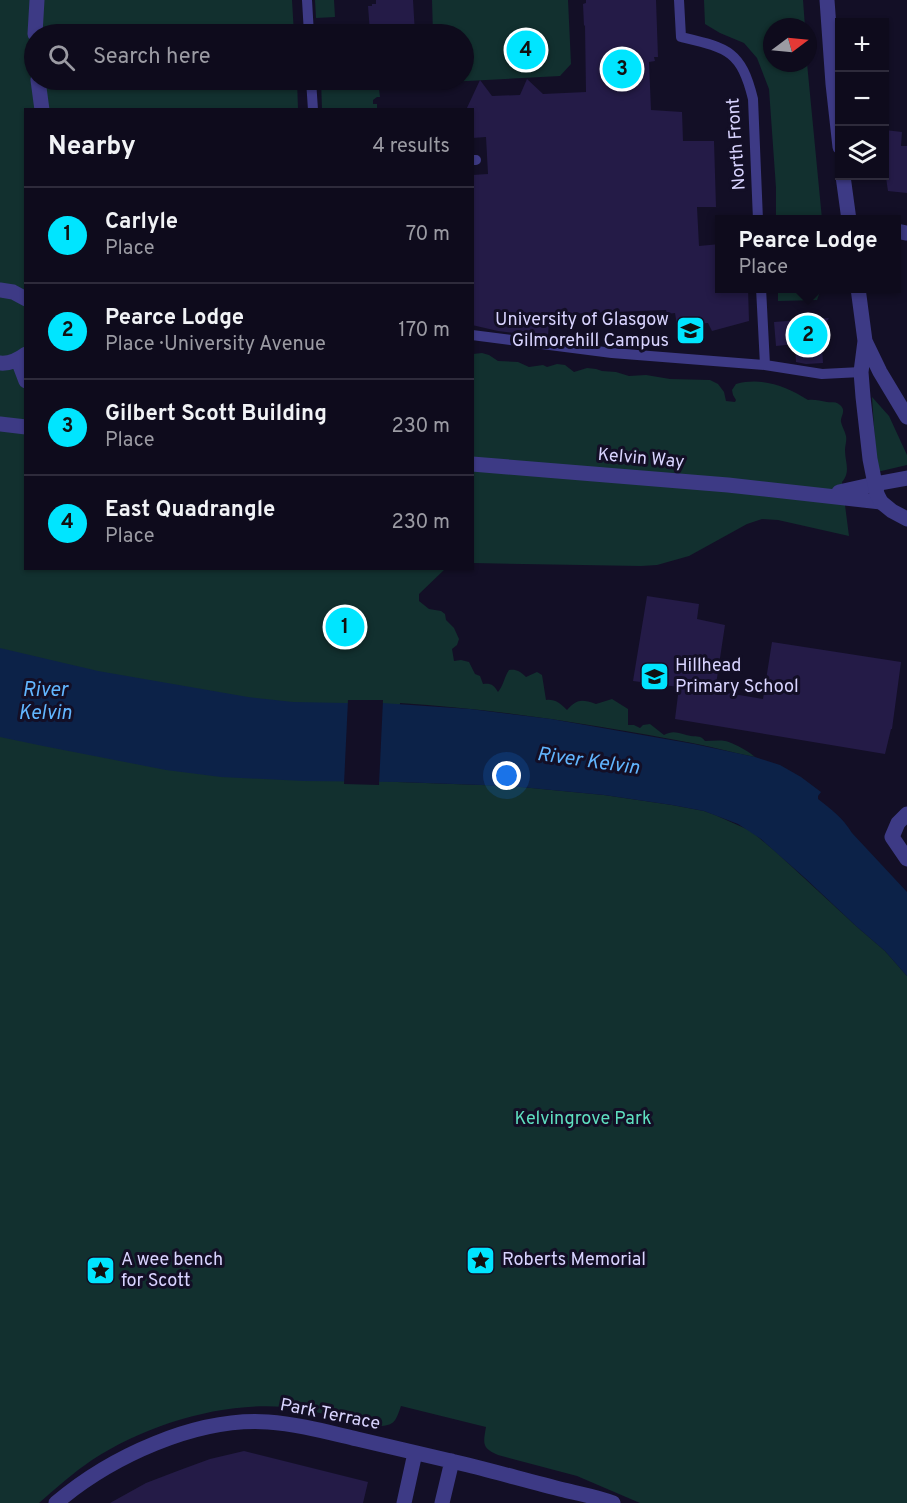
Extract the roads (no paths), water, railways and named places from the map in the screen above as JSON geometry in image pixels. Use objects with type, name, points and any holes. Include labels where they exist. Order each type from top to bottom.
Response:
[{"type":"street","points":[[36,24],[37,0]]},
{"type":"street","points":[[827,0],[838,126]]},
{"type":"street","points":[[39,90],[42,108]]},
{"type":"street","points":[[844,180],[848,215]]},
{"type":"street","points":[[0,290],[13,292],[24,298]]},
{"type":"street","points":[[859,293],[865,341],[861,372],[870,459],[877,494],[881,502],[907,519]]},
{"type":"street","points":[[865,341],[880,372],[907,417]]},
{"type":"street","points":[[0,363],[7,364],[22,357]]},
{"type":"street","points":[[0,424],[24,427]]},
{"type":"street","name":"Kelvin Way","points":[[474,464],[807,493],[881,502]]},
{"type":"street","name":"Kelvin Way","points":[[807,493],[841,492],[907,478]]},
{"type":"street","points":[[907,814],[898,824],[892,837],[907,859]]},
{"type":"street","name":"Park Terrace","points":[[56,1503],[88,1479],[133,1454],[189,1431],[217,1424],[240,1422],[266,1422],[310,1428],[612,1502]]},
{"type":"street","points":[[404,1503],[416,1453]]},
{"type":"street","points":[[442,1503],[452,1461]]},
{"type":"lane","points":[[307,0],[308,24]]},
{"type":"lane","name":"North Front","points":[[679,0],[681,37],[711,44],[732,55],[741,65],[748,80],[753,99],[758,215]]},
{"type":"lane","points":[[312,90],[313,108]]},
{"type":"lane","points":[[761,293],[765,365]]},
{"type":"lane","points":[[474,335],[612,353],[765,365],[822,374],[861,372]]},
{"type":"water","name":"River Kelvin","points":[[0,648],[98,671],[248,697],[293,702],[382,703],[470,709],[551,719],[694,744],[755,757],[780,765],[821,792],[818,799],[841,818],[907,892],[907,976],[885,951],[761,839],[738,824],[704,811],[604,795],[510,786],[221,777],[166,770],[0,737]]},
{"type":"place","name":"East Quadrangle","points":[[526,50]]},
{"type":"place","name":"Gilbert Scott Building","points":[[622,69]]},
{"type":"place","name":"University of Glasgow Gilmorehill Campus","points":[[690,330]]},
{"type":"place","name":"Pearce Lodge","points":[[808,335]]},
{"type":"place","name":"Carlyle","points":[[345,627]]},
{"type":"place","name":"Hillhead Primary School","points":[[654,676]]},
{"type":"place","name":"Roberts Memorial","points":[[481,1260]]},
{"type":"place","name":"A wee bench for Scott","points":[[100,1270]]},
{"type":"park label","name":"Kelvingrove Park","points":[[583,1119]]}]
